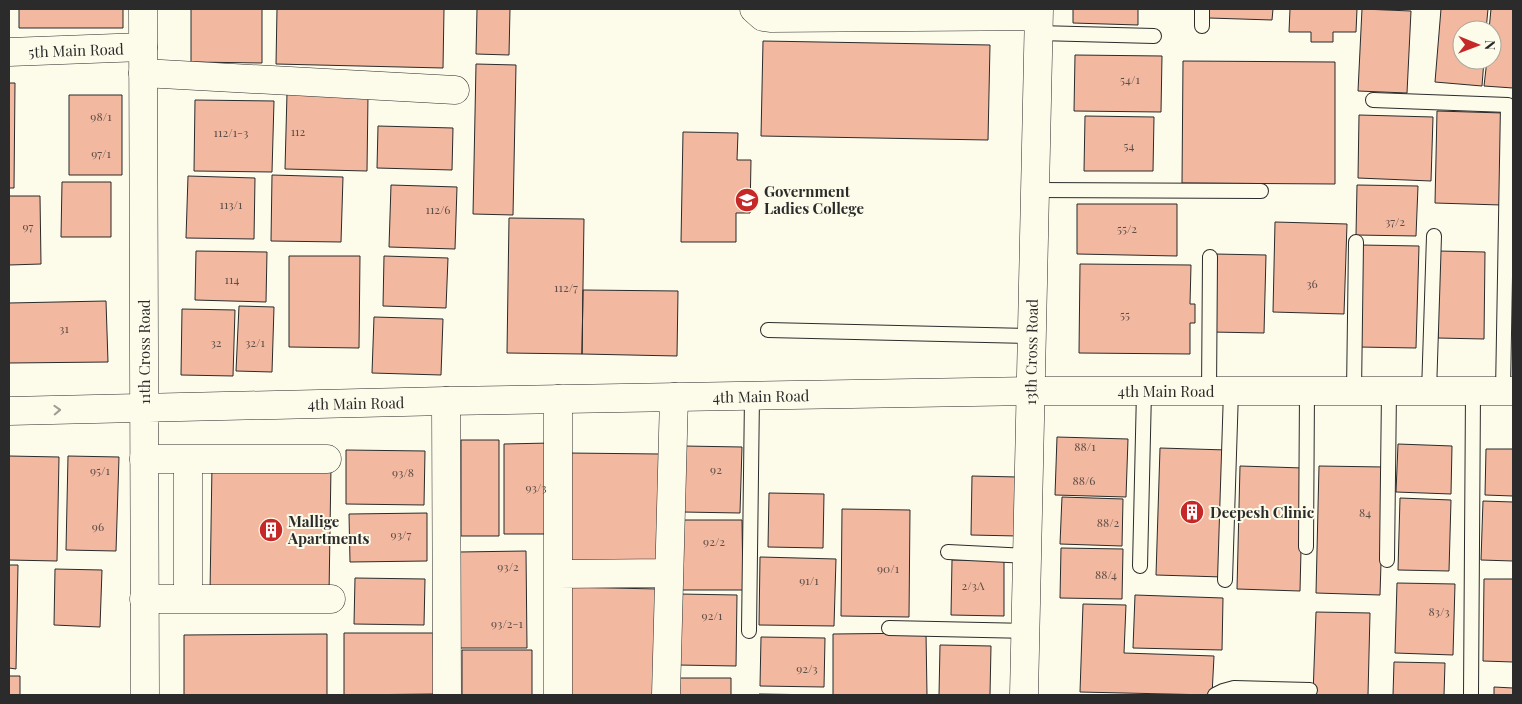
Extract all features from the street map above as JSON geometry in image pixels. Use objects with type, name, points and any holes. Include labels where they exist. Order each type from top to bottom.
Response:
[{"type":"street","name":"11th Cross Road","points":[[142,9],[145,695]]},
{"type":"street","points":[[754,9],[763,17],[770,18],[1038,19]]},
{"type":"street","name":"13th Cross Road","points":[[1024,695],[1038,19]]},
{"type":"street","name":"5th Main Road","points":[[9,52],[143,60],[455,90]]},
{"type":"street","name":"4th Main Road","points":[[9,411],[1030,391],[1508,391]]},
{"type":"street","points":[[666,695],[674,397]]},
{"type":"street","points":[[558,399],[558,695]]},
{"type":"street","points":[[446,401],[447,695]]},
{"type":"street","points":[[144,459],[327,459]]},
{"type":"street","points":[[188,459],[188,598]]},
{"type":"street","points":[[558,574],[669,573]]},
{"type":"street","points":[[144,599],[331,600]]},
{"type":"lane","points":[[1202,9],[1202,26]]},
{"type":"lane","points":[[1038,19],[1154,36]]},
{"type":"lane","points":[[1373,100],[1508,105],[1508,391]]},
{"type":"lane","points":[[1035,190],[1261,191]]},
{"type":"lane","points":[[1429,392],[1434,236]]},
{"type":"lane","points":[[1354,392],[1356,242]]},
{"type":"lane","points":[[1210,257],[1220,392],[1225,580]]},
{"type":"lane","points":[[768,330],[1032,336]]},
{"type":"lane","points":[[1140,566],[1144,391]]},
{"type":"lane","points":[[1306,547],[1307,391]]},
{"type":"lane","points":[[1387,560],[1389,391]]},
{"type":"lane","points":[[1471,695],[1473,392]]},
{"type":"lane","points":[[749,631],[752,396]]},
{"type":"lane","points":[[948,552],[1027,556]]},
{"type":"lane","points":[[889,628],[1025,631]]},
{"type":"lane","points":[[1214,695],[1234,688],[1310,690]]},
{"type":"building","points":[[19,9],[123,9],[123,28],[19,28]]},
{"type":"building","points":[[191,9],[262,9],[262,63],[191,62]]},
{"type":"building","points":[[277,9],[444,9],[443,68],[276,64]]},
{"type":"building","points":[[477,9],[510,9],[509,55],[476,54]]},
{"type":"building","points":[[1073,9],[1138,9],[1138,25],[1073,23]]},
{"type":"building","points":[[1209,9],[1273,9],[1272,20],[1209,18]]},
{"type":"building","points":[[1290,9],[1357,9],[1356,32],[1333,32],[1333,42],[1311,42],[1311,32],[1289,32]]},
{"type":"building","points":[[1362,9],[1411,11],[1407,93],[1358,91]]},
{"type":"building","points":[[1441,9],[1488,9],[1487,20],[1452,20],[1452,70],[1483,70],[1482,86],[1435,82]]},
{"type":"building","points":[[1491,9],[1513,9],[1513,88],[1484,86],[1486,70],[1502,70],[1502,20],[1490,20]]},
{"type":"building","points":[[763,41],[990,45],[988,140],[761,136]]},
{"type":"building","points":[[1075,55],[1162,56],[1161,112],[1074,111]]},
{"type":"building","points":[[1183,61],[1335,62],[1335,184],[1182,183]]},
{"type":"building","points":[[476,64],[516,65],[513,215],[473,214]]},
{"type":"building","points":[[9,83],[15,83],[14,188],[9,188]]},
{"type":"building","points":[[287,93],[368,95],[367,171],[285,169]]},
{"type":"building","points":[[69,95],[122,95],[122,175],[69,175]]},
{"type":"building","points":[[195,100],[274,101],[272,172],[194,171]]},
{"type":"building","points":[[1437,111],[1503,113],[1501,205],[1435,203]]},
{"type":"building","points":[[1359,115],[1433,117],[1431,181],[1358,178]]},
{"type":"building","points":[[1085,116],[1154,117],[1153,171],[1084,171]]},
{"type":"building","points":[[378,126],[453,128],[452,170],[377,168]]},
{"type":"building","points":[[683,132],[738,133],[737,160],[751,160],[750,213],[736,213],[736,242],[681,242]]},
{"type":"building","points":[[272,175],[343,177],[341,242],[271,241]]},
{"type":"building","points":[[188,176],[255,178],[254,239],[186,238]]},
{"type":"building","points":[[62,182],[111,182],[111,237],[61,237]]},
{"type":"building","points":[[391,185],[457,187],[455,249],[389,247]]},
{"type":"building","points":[[1357,185],[1418,186],[1416,236],[1356,235]]},
{"type":"building","points":[[9,196],[40,196],[41,264],[9,265]]},
{"type":"building","points":[[1077,204],[1177,204],[1177,256],[1077,254]]},
{"type":"building","points":[[509,218],[584,219],[582,354],[507,353]]},
{"type":"building","points":[[1275,222],[1347,224],[1344,314],[1273,312]]},
{"type":"building","points":[[1361,245],[1419,246],[1416,348],[1358,347]]},
{"type":"building","points":[[196,251],[267,252],[266,302],[195,300]]},
{"type":"building","points":[[1439,251],[1485,252],[1484,339],[1438,338]]},
{"type":"building","points":[[1215,254],[1266,255],[1264,333],[1212,332]]},
{"type":"building","points":[[289,256],[360,256],[359,348],[289,347]]},
{"type":"building","points":[[384,256],[448,258],[446,308],[383,306]]},
{"type":"building","points":[[1080,264],[1191,265],[1190,304],[1195,304],[1195,323],[1190,323],[1190,354],[1079,353]]},
{"type":"building","points":[[583,290],[678,291],[677,356],[582,354]]},
{"type":"building","points":[[106,301],[108,362],[9,363],[9,303]]},
{"type":"building","points":[[239,306],[274,307],[272,372],[236,371]]},
{"type":"building","points":[[182,309],[235,310],[233,376],[181,375]]},
{"type":"building","points":[[374,317],[443,319],[441,375],[372,373]]},
{"type":"building","points":[[1057,437],[1128,439],[1126,497],[1055,495]]},
{"type":"building","points":[[461,440],[499,440],[499,536],[461,536]]},
{"type":"building","points":[[551,443],[551,534],[504,534],[504,444]]},
{"type":"building","points":[[1398,444],[1452,446],[1451,494],[1396,492]]},
{"type":"building","points":[[684,446],[742,447],[740,513],[683,512]]},
{"type":"building","name":"Deepesh Clinic","points":[[1160,448],[1227,450],[1223,577],[1156,575]]},
{"type":"building","points":[[1486,449],[1513,449],[1513,496],[1485,495]]},
{"type":"building","points":[[346,450],[425,451],[424,505],[346,504]]},
{"type":"building","points":[[568,453],[660,454],[658,572],[566,570]]},
{"type":"building","points":[[9,456],[59,457],[57,561],[9,560]]},
{"type":"building","points":[[68,456],[119,457],[116,551],[66,550]]},
{"type":"building","name":"Mallige Apartments","points":[[212,464],[331,466],[329,595],[210,593]]},
{"type":"building","points":[[1240,466],[1303,468],[1300,591],[1237,589]]},
{"type":"building","points":[[1319,466],[1384,467],[1380,595],[1316,593]]},
{"type":"building","points":[[972,476],[1018,477],[1017,536],[971,535]]},
{"type":"building","points":[[769,493],[824,494],[823,548],[768,547]]},
{"type":"building","points":[[1062,497],[1123,499],[1122,546],[1060,544]]},
{"type":"building","points":[[1400,498],[1451,500],[1449,571],[1398,570]]},
{"type":"building","points":[[1483,501],[1513,502],[1513,561],[1481,560]]},
{"type":"building","points":[[842,509],[910,510],[909,617],[841,616]]},
{"type":"building","points":[[427,513],[427,561],[350,562],[349,514]]},
{"type":"building","points":[[678,520],[742,520],[743,590],[678,590]]},
{"type":"building","points":[[1061,548],[1123,549],[1122,599],[1060,598]]},
{"type":"building","points":[[526,551],[527,648],[460,648],[459,552]]},
{"type":"building","points":[[760,557],[836,559],[834,626],[759,625]]},
{"type":"building","points":[[952,560],[1004,560],[1004,616],[951,615]]},
{"type":"building","points":[[9,565],[18,565],[16,669],[9,668]]},
{"type":"building","points":[[55,569],[102,570],[100,627],[54,625]]},
{"type":"building","points":[[355,578],[425,579],[424,625],[354,624]]},
{"type":"building","points":[[1484,579],[1513,579],[1513,662],[1483,661]]},
{"type":"building","points":[[1397,583],[1455,584],[1453,655],[1395,653]]},
{"type":"building","points":[[565,587],[658,589],[656,695],[563,695]]},
{"type":"building","points":[[679,594],[737,595],[736,666],[678,665]]},
{"type":"building","points":[[1135,595],[1223,598],[1222,650],[1133,648]]},
{"type":"building","points":[[1083,604],[1126,605],[1124,653],[1214,656],[1212,695],[1080,692]]},
{"type":"building","points":[[1316,612],[1370,613],[1368,695],[1313,695]]},
{"type":"building","points":[[344,633],[433,633],[434,694],[344,695]]},
{"type":"building","points":[[926,633],[927,695],[833,695],[833,634]]},
{"type":"building","points":[[327,634],[327,695],[184,695],[184,635]]},
{"type":"building","points":[[761,637],[825,638],[824,687],[760,686]]},
{"type":"building","points":[[940,645],[991,646],[990,695],[939,695]]},
{"type":"building","points":[[462,650],[532,650],[532,695],[462,695]]},
{"type":"building","points":[[1394,662],[1445,663],[1444,695],[1393,695]]},
{"type":"building","points":[[9,676],[20,676],[20,695],[9,695]]},
{"type":"building","points":[[677,678],[731,678],[731,695],[677,695]]},
{"type":"building","points":[[1494,687],[1513,688],[1513,695],[1494,695]]},
{"type":"building","points":[[759,694],[825,695],[759,695]]},
{"type":"place","name":"Government Ladies College","points":[[747,200]]},
{"type":"place","name":"Deepesh Clinic","points":[[1192,512]]},
{"type":"place","name":"Mallige Apartments","points":[[271,530]]}]
